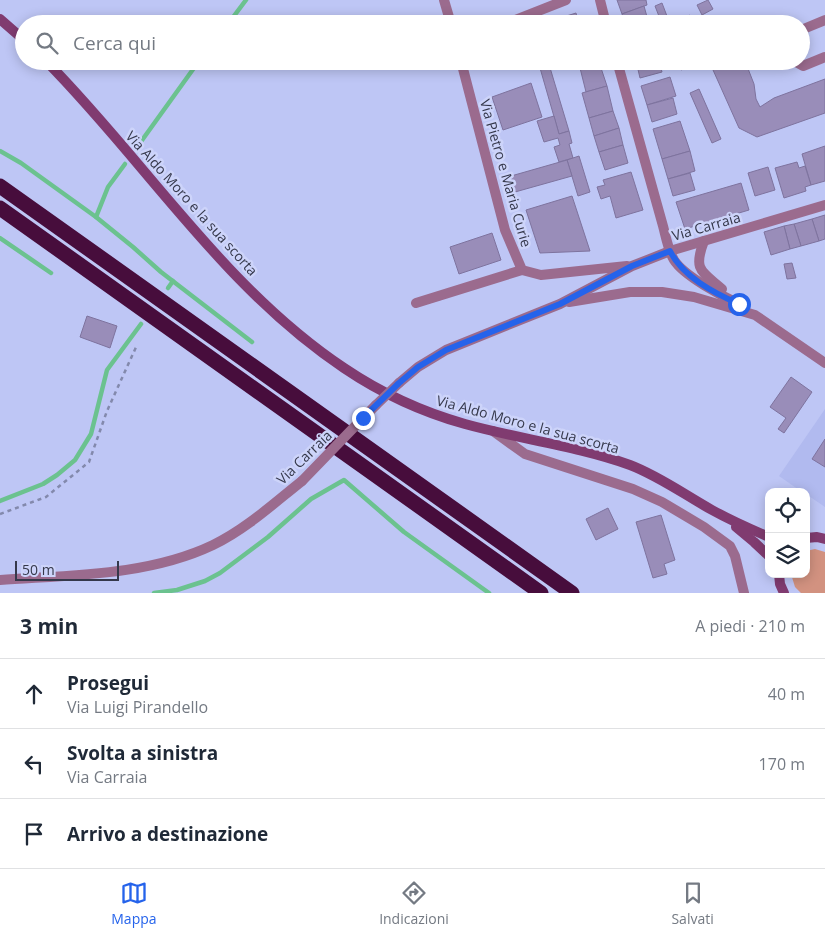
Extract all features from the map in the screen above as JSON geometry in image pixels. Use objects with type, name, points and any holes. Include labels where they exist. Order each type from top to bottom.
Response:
[{"type":"highway","points":[[0,186],[572,593]]},
{"type":"highway","points":[[0,208],[542,593]]},
{"type":"main road","points":[[0,19],[15,32]]},
{"type":"main road","name":"Via Aldo Moro e la sua scorta","points":[[55,70],[236,274],[289,326],[343,368],[404,402],[429,413],[630,465],[676,488],[713,510],[765,535]]},
{"type":"main road","name":"Via Aldo Moro e la sua scorta","points":[[713,510],[750,538],[765,552]]},
{"type":"street","points":[[444,0],[448,15]]},
{"type":"street","points":[[528,15],[566,0]]},
{"type":"street","points":[[600,0],[604,15]]},
{"type":"street","points":[[810,26],[825,20]]},
{"type":"street","points":[[810,63],[825,57]]},
{"type":"street","name":"Via Pietro e Maria Curie","points":[[463,70],[505,230],[522,270]]},
{"type":"street","points":[[620,70],[670,251],[685,271],[723,296],[739,304]]},
{"type":"street","name":"Via Carraia","points":[[0,580],[142,568],[181,557],[212,545],[250,523],[302,481],[399,383],[418,367],[446,350],[560,304],[632,266],[670,251],[825,205]]},
{"type":"street","points":[[704,241],[698,258],[700,268],[707,277],[739,304],[825,363]]},
{"type":"street","points":[[416,303],[522,270],[541,275],[632,266]]},
{"type":"street","points":[[560,304],[630,292],[662,292],[694,297],[755,315]]},
{"type":"street","points":[[493,431],[524,454],[633,489],[662,502],[704,527],[730,546],[735,556],[744,593]]},
{"type":"path","points":[[0,514],[46,497],[89,462],[107,411],[137,345]]},
{"type":"shaded area","points":[[825,409],[825,507],[810,497],[810,488],[796,488],[779,476]]},
{"type":"shaded area","points":[[815,549],[825,552],[825,593],[801,593],[795,587],[792,578],[810,578],[810,550]]},
{"type":"building","points":[[617,0],[646,0],[647,5],[622,14]]},
{"type":"building","points":[[708,0],[713,9],[702,15],[697,5]]},
{"type":"building","points":[[662,3],[667,15],[658,15],[655,6]]},
{"type":"building","points":[[644,6],[646,15],[622,15]]},
{"type":"building","points":[[541,70],[551,70],[569,131],[559,134]]},
{"type":"building","points":[[580,70],[602,70],[607,86],[586,92]]},
{"type":"building","points":[[638,70],[661,70],[662,72],[640,78]]},
{"type":"building","points":[[713,70],[749,70],[760,107],[774,98],[825,79],[825,113],[757,137],[739,128]]},
{"type":"building","points":[[670,77],[676,96],[647,105],[641,86]]},
{"type":"building","points":[[531,83],[542,117],[503,130],[492,97]]},
{"type":"building","points":[[607,86],[613,111],[589,118],[582,93]]},
{"type":"building","points":[[699,89],[721,139],[712,143],[690,93]]},
{"type":"building","points":[[673,98],[677,114],[652,122],[647,105]]},
{"type":"building","points":[[613,111],[619,128],[594,136],[589,118]]},
{"type":"building","points":[[554,116],[559,134],[569,131],[572,143],[569,144],[573,158],[559,162],[554,147],[560,145],[558,138],[544,142],[537,121]]},
{"type":"building","points":[[680,121],[690,151],[662,159],[653,129]]},
{"type":"building","points":[[619,128],[623,145],[599,152],[594,136]]},
{"type":"building","points":[[623,145],[628,163],[605,170],[599,152]]},
{"type":"building","points":[[825,146],[825,181],[811,185],[802,154]]},
{"type":"building","points":[[690,151],[695,171],[668,179],[662,159]]},
{"type":"building","points":[[579,156],[590,192],[578,196],[567,160]]},
{"type":"building","points":[[567,160],[572,176],[515,192],[511,176]]},
{"type":"building","points":[[797,162],[799,168],[805,166],[811,185],[805,187],[806,191],[784,198],[775,168]]},
{"type":"building","points":[[768,167],[775,190],[755,196],[748,173]]},
{"type":"building","points":[[631,172],[643,210],[616,218],[610,196],[601,199],[597,187],[605,185],[603,180]]},
{"type":"building","points":[[690,173],[695,190],[673,196],[668,179]]},
{"type":"building","points":[[741,183],[749,210],[685,229],[676,202]]},
{"type":"building","points":[[572,196],[590,251],[540,253],[526,210]]},
{"type":"building","points":[[825,215],[825,239],[819,241],[812,219]]},
{"type":"building","points":[[812,219],[819,241],[801,246],[794,224]]},
{"type":"building","points":[[794,224],[801,246],[790,249],[784,226]]},
{"type":"building","points":[[784,226],[790,249],[771,255],[764,232]]},
{"type":"building","points":[[492,233],[501,260],[459,274],[450,247]]},
{"type":"building","points":[[792,263],[796,278],[787,279],[784,264]]},
{"type":"building","points":[[87,316],[117,326],[110,348],[80,337]]},
{"type":"building","points":[[791,377],[812,392],[784,433],[778,429],[786,418],[770,407]]},
{"type":"building","points":[[825,439],[825,467],[812,459]]},
{"type":"building","points":[[608,508],[618,529],[596,540],[586,519]]},
{"type":"building","points":[[661,515],[675,560],[664,564],[667,574],[653,578],[636,522]]},
{"type":"waterway","points":[[235,15],[246,0]]},
{"type":"waterway","points":[[140,143],[193,70]]},
{"type":"waterway","points":[[0,151],[21,163],[96,217],[161,272],[252,342]]},
{"type":"waterway","points":[[96,217],[108,187],[125,164]]},
{"type":"waterway","points":[[0,238],[51,273]]},
{"type":"waterway","points":[[168,288],[173,281]]},
{"type":"waterway","points":[[0,501],[43,484],[75,460],[91,434],[107,370],[141,324]]},
{"type":"waterway","points":[[154,593],[177,590],[205,581],[220,573],[268,537],[311,499],[344,480],[404,532],[489,593]]},
{"type":"route","points":[[363,418],[418,367],[446,350],[560,304],[632,266],[670,251],[679,266],[690,275],[739,304]]}]
